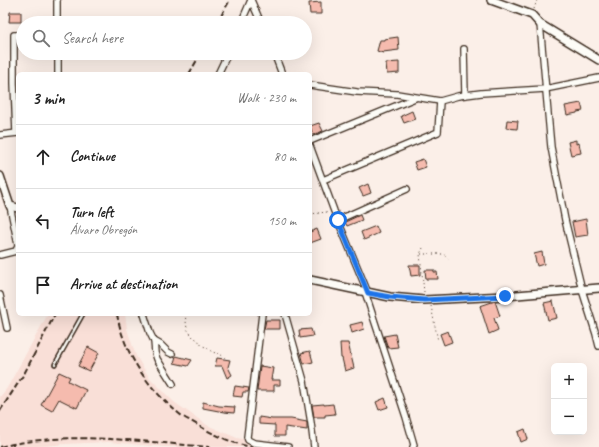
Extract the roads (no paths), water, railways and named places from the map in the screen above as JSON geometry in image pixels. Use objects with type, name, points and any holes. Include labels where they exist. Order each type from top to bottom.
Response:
[{"type":"street","points":[[57,0],[57,16]]},
{"type":"street","points":[[244,16],[251,0]]},
{"type":"street","points":[[251,0],[258,16]]},
{"type":"street","points":[[491,0],[532,15],[540,24],[599,60]]},
{"type":"street","points":[[540,24],[551,147],[565,220],[582,290],[599,346]]},
{"type":"street","points":[[16,35],[14,35],[16,116]]},
{"type":"street","points":[[464,49],[465,95]]},
{"type":"street","points":[[58,60],[58,72]]},
{"type":"street","points":[[219,72],[225,60]]},
{"type":"street","points":[[277,60],[281,72]]},
{"type":"street","points":[[312,85],[357,92],[397,94],[440,101],[465,95],[545,90],[599,78]]},
{"type":"street","points":[[312,140],[416,97]]},
{"type":"street","points":[[323,180],[438,132],[440,101]]},
{"type":"street","points":[[0,135],[16,133]]},
{"type":"street","points":[[312,151],[366,293],[406,417],[414,445],[413,447]]},
{"type":"street","points":[[0,176],[10,206],[16,235]]},
{"type":"street","points":[[338,220],[408,189]]},
{"type":"street","points":[[10,206],[16,208]]},
{"type":"street","points":[[0,254],[16,251]]},
{"type":"street","points":[[312,280],[366,293],[390,297],[427,300],[505,296],[599,288]]},
{"type":"street","points":[[0,295],[7,328]]},
{"type":"street","points":[[145,316],[154,341],[157,359],[174,384]]},
{"type":"street","points":[[262,316],[247,437],[248,440],[254,444],[288,447]]},
{"type":"street","points":[[286,316],[304,381],[314,447]]},
{"type":"street","points":[[154,341],[162,345],[172,354]]},
{"type":"lane","points":[[56,364],[81,316]]},
{"type":"railway","points":[[221,16],[230,0]]},
{"type":"railway","points":[[190,72],[197,60]]},
{"type":"railway","points":[[0,411],[24,374],[54,316]]},
{"type":"railway","points":[[117,316],[120,329],[132,358],[149,384],[170,406],[182,416],[213,434],[232,442],[252,447]]},
{"type":"railway","points":[[0,447],[25,442],[78,438],[131,440],[210,447]]}]
